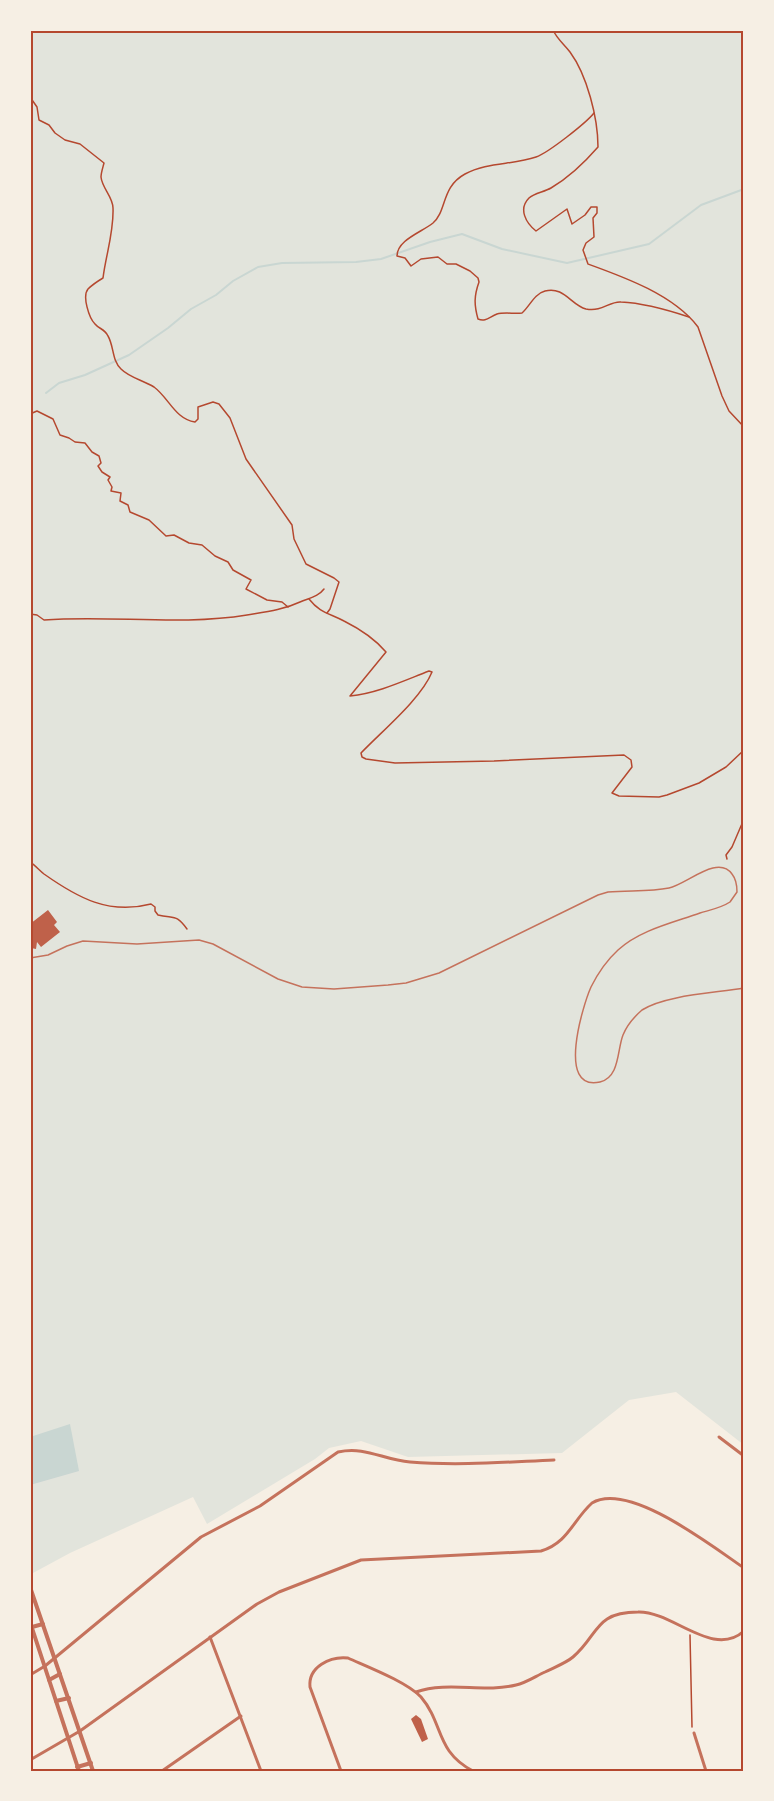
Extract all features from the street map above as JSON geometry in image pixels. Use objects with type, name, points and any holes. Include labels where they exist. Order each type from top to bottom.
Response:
[{"type":"street","points":[[719,1437],[744,1456]]},
{"type":"street","points":[[30,1675],[45,1666],[201,1537],[260,1506],[338,1452],[352,1449],[364,1450],[410,1462],[554,1460]]},
{"type":"street","points":[[30,1760],[80,1731],[266,1598],[361,1560],[527,1553],[546,1550],[567,1536],[592,1503],[604,1498],[630,1501],[650,1509],[744,1568]]},
{"type":"street","points":[[30,1587],[93,1771]]},
{"type":"street","points":[[416,1692],[435,1688],[519,1685],[570,1659],[597,1626],[612,1616],[622,1613],[651,1613],[718,1640],[732,1639],[744,1631]]},
{"type":"street","points":[[43,1624],[31,1624],[78,1769],[91,1762]]},
{"type":"street","points":[[210,1637],[261,1771]]},
{"type":"street","points":[[341,1771],[309,1682],[313,1671],[328,1661],[348,1658],[416,1692],[427,1706],[453,1758],[473,1771]]},
{"type":"street","points":[[49,1680],[60,1674]]},
{"type":"street","points":[[56,1701],[69,1698]]},
{"type":"street","points":[[162,1771],[241,1716]]},
{"type":"street","points":[[694,1733],[706,1771]]},
{"type":"lane","points":[[30,958],[48,955],[83,941],[137,944],[199,940],[213,944],[278,979],[302,987],[334,989],[406,982],[439,973],[466,961],[598,895],[619,891],[669,888],[709,868],[717,867],[727,869],[734,877],[737,892],[730,902],[643,933],[619,950],[600,971],[589,994],[579,1033],[575,1057],[578,1072],[591,1082],[599,1082],[608,1078],[613,1071],[625,1030],[633,1019],[649,1006],[663,1000],[744,988]]},
{"type":"path","points":[[553,30],[556,37],[571,53],[595,111],[598,147],[552,187],[529,197],[523,215],[536,231],[567,209],[572,224],[585,215],[591,207],[597,207],[597,213],[593,218],[594,237],[586,243],[583,250],[588,264],[652,291],[690,317],[698,327],[729,411],[744,427]]},
{"type":"path","points":[[30,97],[38,107],[39,120],[49,125],[65,140],[80,144],[94,153],[104,163],[101,178],[114,205],[111,242],[103,278],[87,290],[89,316],[108,335],[115,353],[115,361],[120,368],[154,387],[178,414],[195,422],[198,419],[198,407],[213,402],[219,404],[230,418],[246,459],[292,525],[297,547],[306,564],[339,582],[330,609],[326,613]]},
{"type":"path","points":[[595,111],[581,126],[538,156],[482,167],[455,181],[446,194],[433,223],[403,244],[398,249],[397,256],[405,258],[411,266],[421,259],[438,257],[447,264],[456,264],[475,275],[479,282],[474,297],[474,308],[481,321],[498,314],[522,313],[530,302],[544,291],[566,294],[586,309],[605,308],[621,302],[690,317]]},
{"type":"path","points":[[30,414],[37,411],[52,418],[60,435],[75,442],[86,443],[92,452],[99,456],[102,463],[98,466],[102,472],[110,477],[108,480],[112,487],[111,491],[121,493],[120,501],[128,505],[130,512],[149,520],[166,536],[174,535],[189,543],[202,545],[215,556],[228,562],[233,570],[251,580],[246,589],[267,600],[282,602],[288,607]]},
{"type":"path","points":[[30,614],[37,615],[44,620],[70,618],[146,621],[217,620],[279,610],[318,595],[324,589]]},
{"type":"path","points":[[309,599],[320,611],[362,631],[386,652],[350,696],[387,688],[429,671],[432,672],[401,713],[361,753],[366,759],[406,763],[624,755],[631,760],[632,766],[612,793],[619,796],[659,796],[705,779],[732,763],[744,750]]},
{"type":"path","points":[[727,859],[726,855],[744,819]]},
{"type":"path","points":[[30,862],[43,873],[95,904],[130,909],[151,904],[159,915],[177,917],[187,929]]},
{"type":"path","points":[[690,1629],[694,1733]]},
{"type":"shaded area","points":[[30,30],[744,30],[744,1445],[676,1392],[629,1400],[562,1453],[408,1457],[361,1441],[329,1448],[315,1459],[207,1524],[193,1497],[70,1553],[33,1573],[30,1564]]},
{"type":"shaded area","points":[[70,1424],[79,1471],[30,1485],[30,1437]]},
{"type":"building","points":[[48,910],[57,922],[54,925],[60,932],[41,947],[37,942],[36,949],[31,948],[30,924]]},
{"type":"building","points":[[416,1715],[421,1719],[428,1739],[422,1742],[411,1719]]},
{"type":"waterway","points":[[46,393],[59,383],[85,375],[129,355],[191,309],[258,267],[282,263],[356,262],[381,259],[462,234],[502,249],[567,263],[649,244],[701,205],[744,189]]}]
